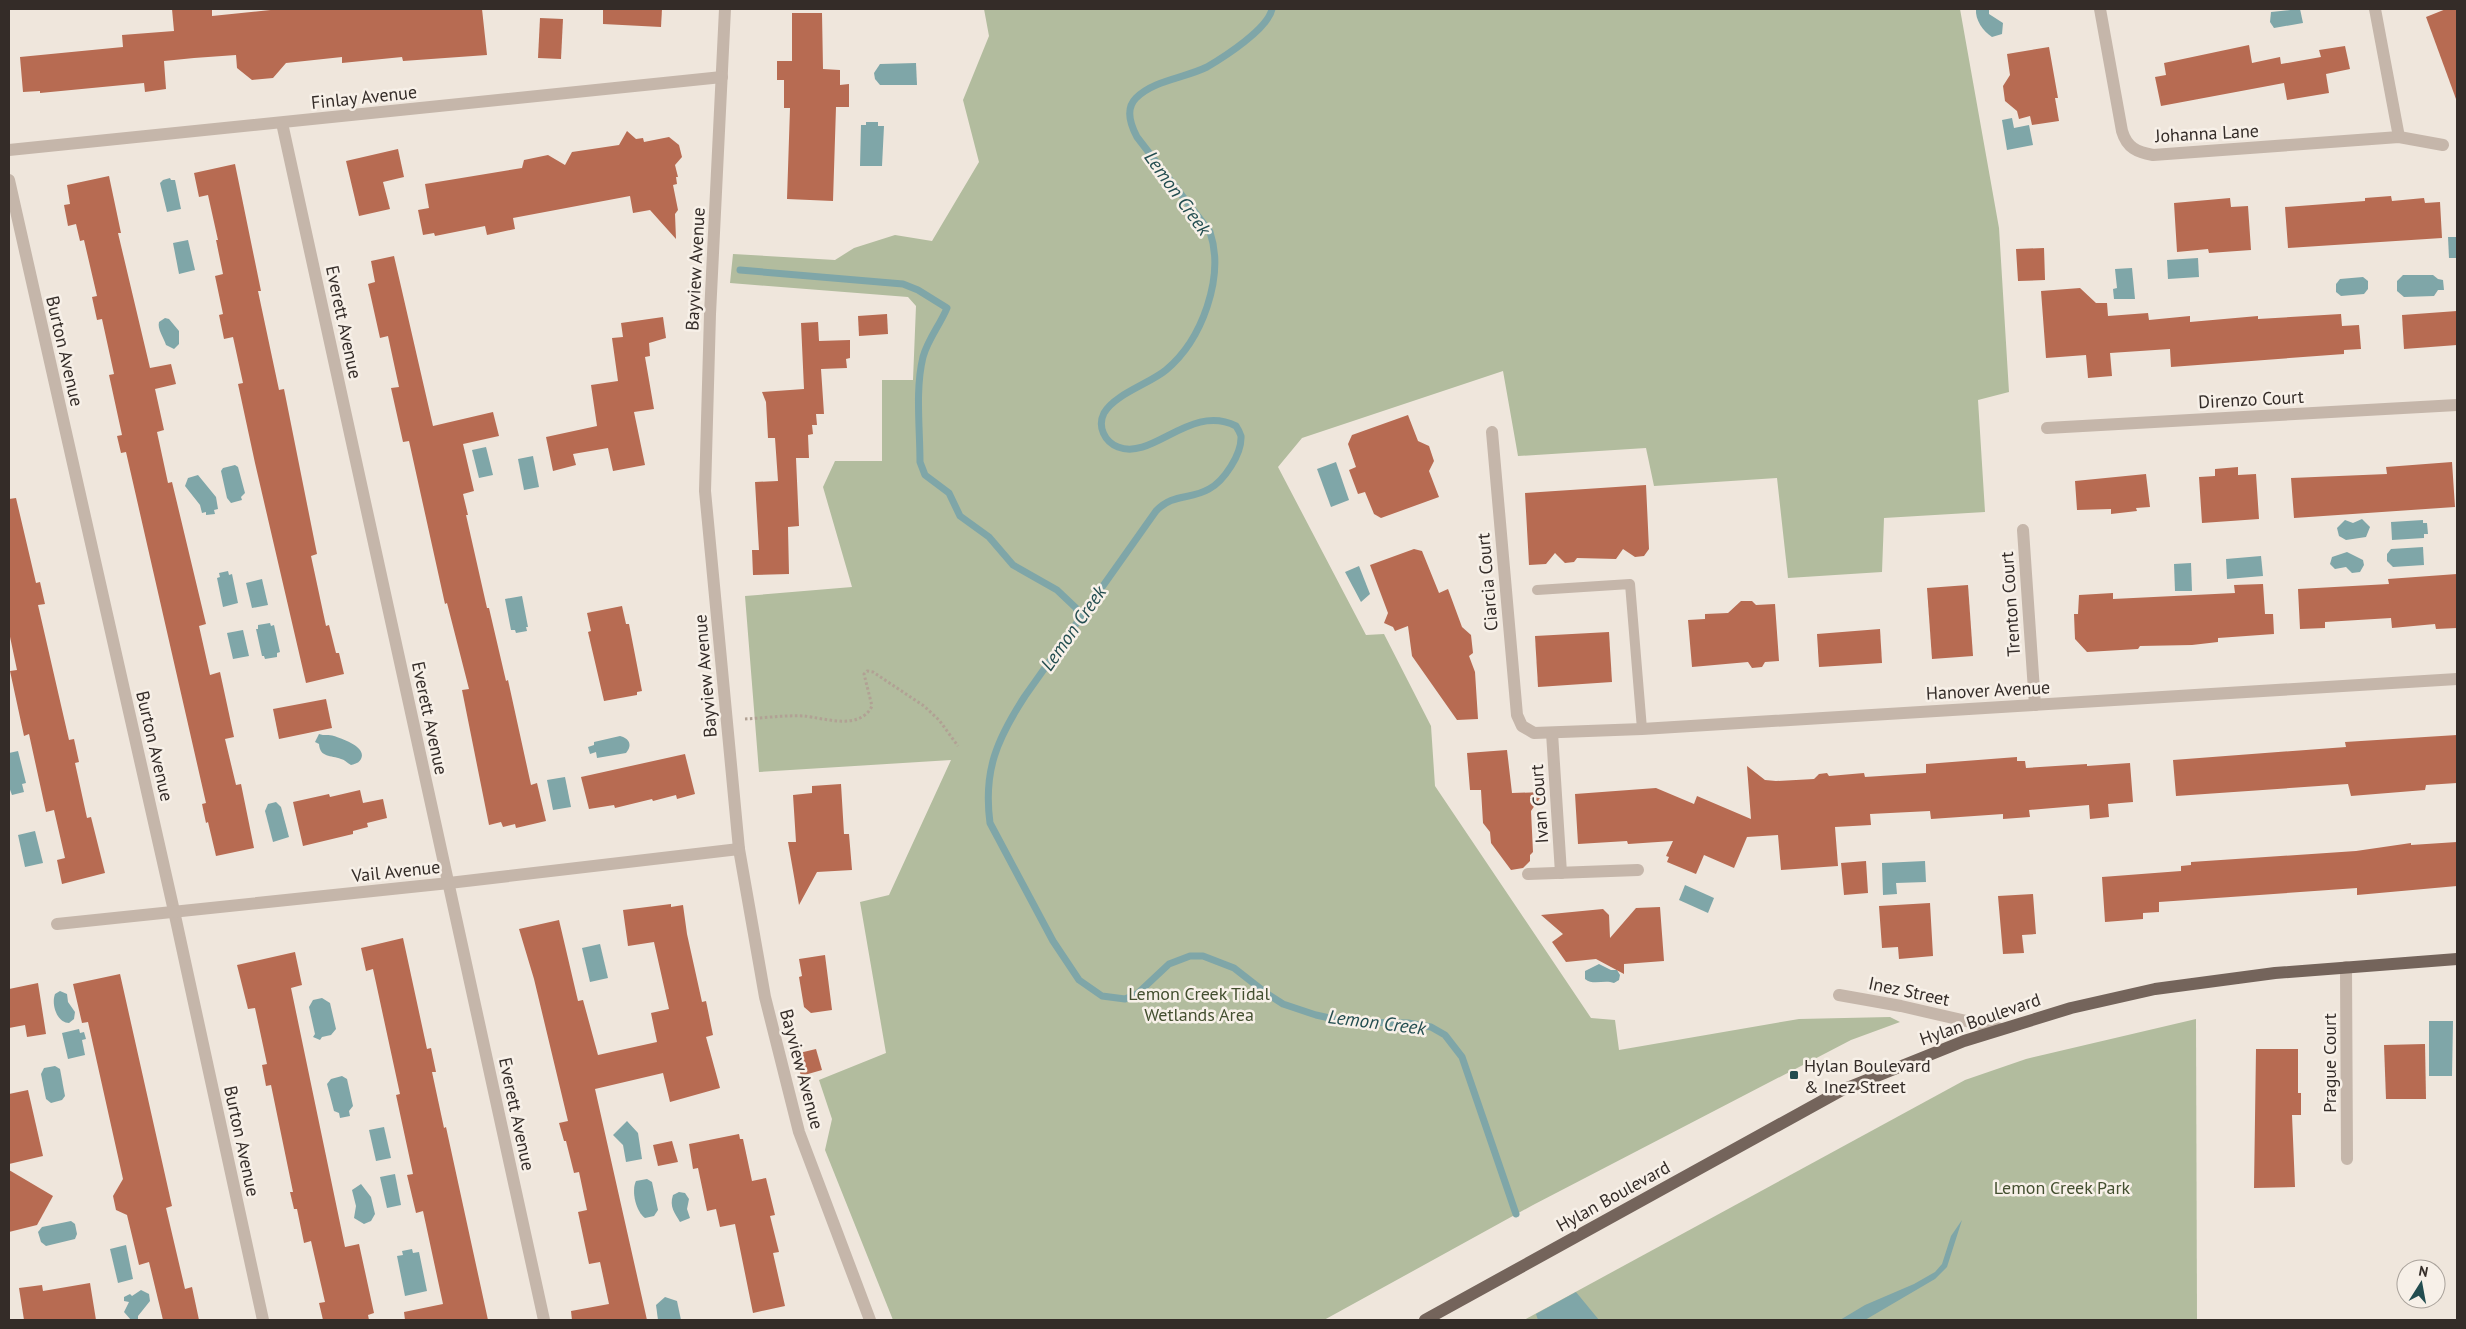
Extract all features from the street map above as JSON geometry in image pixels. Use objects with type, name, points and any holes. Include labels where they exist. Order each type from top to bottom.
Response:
[{"type":"main road","name":"Hylan Boulevard","points":[[1425,1320],[1842,1090],[1919,1058],[2001,1028],[2071,1008],[2155,989],[2258,975],[2457,959]]},
{"type":"street","name":"Bayview Avenue","points":[[725,9],[710,314],[705,491],[739,849],[766,997],[799,1132],[870,1320]]},
{"type":"street","name":"Johanna Lane","points":[[2100,9],[2123,136],[2130,147],[2141,153],[2154,155],[2399,137],[2443,145]]},
{"type":"street","points":[[2375,9],[2399,137]]},
{"type":"street","name":"Finlay Avenue","points":[[9,150],[722,77]]},
{"type":"street","name":"Everett Avenue","points":[[282,123],[544,1320]]},
{"type":"street","name":"Burton Avenue","points":[[9,180],[174,911],[263,1320]]},
{"type":"street","name":"Direnzo Court","points":[[2047,428],[2457,405]]},
{"type":"street","name":"Ciarcia Court","points":[[1492,432],[1516,714],[1522,726]]},
{"type":"street","name":"Trenton Court","points":[[2023,530],[2035,705]]},
{"type":"street","name":"Hanover Avenue","points":[[1522,726],[1534,733],[1552,733],[2457,680]]},
{"type":"street","name":"Ivan Court","points":[[1552,733],[1561,873]]},
{"type":"street","name":"Vail Avenue","points":[[57,924],[449,883],[739,849]]},
{"type":"street","points":[[1528,874],[1638,870]]},
{"type":"street","name":"Prague Court","points":[[2346,967],[2347,1159]]},
{"type":"street","name":"Inez Street","points":[[1839,995],[1901,1006],[2001,1028]]},
{"type":"lane","points":[[1536,590],[1630,584],[1642,728]]},
{"type":"path","points":[[726,718],[805,716],[839,721],[862,718],[869,712],[872,706],[864,674],[867,671],[873,672],[924,706],[938,720],[958,746]]},
{"type":"green space","name":"Lemon Creek Tidal Wetlands Area","points":[[984,9],[1960,9],[1999,228],[2009,392],[1978,400],[1985,512],[1884,518],[1882,572],[1788,578],[1777,478],[1654,486],[1646,448],[1518,456],[1503,371],[1302,438],[1278,467],[1366,635],[1384,634],[1431,726],[1435,786],[1591,1018],[1615,1020],[1619,1050],[1799,1019],[1890,1017],[1900,1022],[1851,1040],[1533,1205],[1324,1320],[893,1320],[825,1150],[832,1119],[819,1080],[886,1053],[860,902],[889,895],[951,760],[759,772],[745,596],[852,587],[823,487],[835,461],[882,461],[882,380],[913,380],[916,306],[908,297],[730,283],[733,254],[835,260],[854,248],[895,235],[932,241],[979,162],[963,100],[989,36]]},
{"type":"green space","name":"Lemon Creek Park","points":[[2196,1019],[2197,1320],[1524,1320],[1965,1080],[2026,1059]]},
{"type":"water","points":[[1976,9],[1989,9],[1989,14],[2003,23],[2002,34],[1992,37],[1986,32],[1978,21]]},
{"type":"water","points":[[2300,9],[2303,23],[2274,28],[2270,22],[2271,12]]},
{"type":"water","points":[[916,63],[917,85],[880,85],[875,79],[874,73],[880,64]]},
{"type":"water","points":[[2012,118],[2014,128],[2029,125],[2033,145],[2007,150],[2002,120]]},
{"type":"water","points":[[866,122],[878,122],[878,126],[884,126],[882,166],[860,166],[861,125],[866,125]]},
{"type":"water","points":[[170,178],[175,180],[181,209],[167,212],[160,183]]},
{"type":"water","points":[[2448,237],[2457,237],[2457,258],[2449,258]]},
{"type":"water","points":[[188,240],[195,270],[179,274],[173,243]]},
{"type":"water","points":[[2198,258],[2199,277],[2168,279],[2167,260]]},
{"type":"water","points":[[2132,268],[2135,299],[2114,299],[2113,289],[2117,288],[2115,269]]},
{"type":"water","points":[[2403,275],[2433,275],[2443,280],[2444,290],[2438,290],[2434,296],[2404,297],[2397,291],[2397,281]]},
{"type":"water","points":[[2363,277],[2368,281],[2368,289],[2364,294],[2341,296],[2336,292],[2336,284],[2340,279]]},
{"type":"water","points":[[165,318],[169,319],[179,331],[179,344],[174,349],[166,345],[160,331],[159,322]]},
{"type":"water","points":[[486,447],[493,475],[479,478],[472,450]]},
{"type":"water","points":[[533,456],[539,487],[524,490],[518,459]]},
{"type":"water","points":[[1336,462],[1349,500],[1331,507],[1317,469]]},
{"type":"water","points":[[235,465],[238,467],[245,493],[241,497],[242,500],[231,503],[227,498],[221,471],[223,468]]},
{"type":"water","points":[[198,475],[216,497],[218,509],[214,510],[215,514],[206,515],[206,512],[202,513],[200,505],[185,486],[188,478]]},
{"type":"water","points":[[2362,519],[2370,527],[2366,537],[2346,540],[2339,536],[2337,528],[2345,520],[2353,523]]},
{"type":"water","points":[[2423,520],[2423,523],[2427,523],[2428,534],[2424,534],[2424,538],[2392,540],[2391,522]]},
{"type":"water","points":[[2423,547],[2424,565],[2393,567],[2387,561],[2387,554],[2391,549]]},
{"type":"water","points":[[2347,552],[2363,560],[2364,565],[2360,572],[2352,573],[2346,567],[2335,569],[2330,564],[2332,557]]},
{"type":"water","points":[[2261,556],[2263,576],[2227,579],[2226,559]]},
{"type":"water","points":[[2191,563],[2192,591],[2175,591],[2174,564]]},
{"type":"water","points":[[1359,566],[1370,594],[1361,602],[1345,572]]},
{"type":"water","points":[[228,571],[229,575],[232,574],[238,603],[223,607],[217,578],[220,577],[219,573]]},
{"type":"water","points":[[262,579],[268,605],[252,608],[246,583]]},
{"type":"water","points":[[522,596],[528,627],[526,627],[527,631],[516,633],[515,630],[511,630],[505,599]]},
{"type":"water","points":[[270,623],[271,626],[274,625],[280,652],[277,653],[277,657],[265,659],[262,656],[256,629],[258,629],[258,625]]},
{"type":"water","points":[[243,630],[249,656],[233,659],[227,633]]},
{"type":"water","points":[[319,734],[332,735],[353,744],[361,751],[361,759],[351,765],[342,759],[324,754],[321,752],[319,744],[315,742]]},
{"type":"water","points":[[620,736],[626,738],[629,742],[630,745],[626,753],[597,758],[596,752],[590,754],[588,747],[594,745],[594,742]]},
{"type":"water","points":[[18,751],[26,783],[22,784],[24,792],[12,795],[9,787],[9,753]]},
{"type":"water","points":[[565,777],[571,807],[553,810],[547,780]]},
{"type":"water","points":[[276,802],[281,807],[289,837],[273,842],[265,811],[268,804]]},
{"type":"water","points":[[35,831],[43,863],[25,867],[18,835]]},
{"type":"water","points":[[1925,861],[1926,882],[1896,883],[1897,894],[1883,895],[1882,863]]},
{"type":"water","points":[[1685,885],[1714,898],[1708,913],[1679,900]]},
{"type":"water","points":[[600,944],[608,978],[590,982],[582,948]]},
{"type":"water","points":[[1599,964],[1611,970],[1617,970],[1620,975],[1619,980],[1614,983],[1592,982],[1585,979],[1585,971]]},
{"type":"water","points":[[60,991],[67,994],[68,1002],[75,1012],[74,1019],[69,1023],[61,1020],[56,1012],[54,998],[55,994]]},
{"type":"water","points":[[322,998],[330,1003],[336,1029],[331,1035],[322,1037],[320,1040],[313,1037],[315,1034],[309,1007],[313,1000]]},
{"type":"water","points":[[2429,1021],[2453,1021],[2452,1076],[2429,1076]]},
{"type":"water","points":[[79,1029],[80,1033],[84,1032],[86,1039],[82,1040],[85,1055],[68,1059],[62,1033]]},
{"type":"water","points":[[55,1066],[60,1069],[65,1096],[62,1100],[51,1103],[46,1099],[41,1074],[44,1068]]},
{"type":"water","points":[[342,1076],[347,1079],[353,1106],[349,1111],[350,1116],[340,1118],[339,1113],[334,1111],[327,1084],[331,1079]]},
{"type":"water","points":[[627,1121],[638,1133],[642,1159],[626,1162],[623,1145],[613,1135]]},
{"type":"water","points":[[384,1127],[391,1158],[376,1161],[369,1130]]},
{"type":"water","points":[[395,1174],[401,1205],[387,1208],[380,1177]]},
{"type":"water","points":[[647,1179],[652,1182],[658,1210],[654,1216],[645,1218],[637,1206],[634,1190],[636,1181]]},
{"type":"water","points":[[361,1184],[371,1197],[375,1214],[371,1221],[364,1224],[354,1218],[356,1206],[352,1190]]},
{"type":"water","points":[[679,1192],[685,1193],[689,1199],[687,1209],[690,1218],[680,1222],[673,1210],[672,1203],[673,1195]]},
{"type":"water","points":[[1962,1220],[1947,1267],[1935,1279],[1865,1320],[1840,1320],[1865,1305],[1914,1284],[1935,1272],[1942,1264],[1951,1236]]},
{"type":"water","points":[[71,1221],[75,1224],[77,1234],[75,1239],[46,1246],[41,1242],[38,1232],[42,1227]]},
{"type":"water","points":[[126,1245],[133,1279],[118,1283],[110,1249]]},
{"type":"water","points":[[412,1249],[413,1253],[419,1252],[427,1291],[405,1296],[397,1256],[403,1255],[402,1251]]},
{"type":"water","points":[[141,1290],[149,1294],[150,1301],[138,1316],[138,1320],[131,1320],[124,1312],[129,1302],[124,1301],[124,1297],[130,1294],[132,1296]]},
{"type":"water","points":[[1576,1292],[1599,1320],[1538,1320],[1536,1314]]},
{"type":"water","points":[[665,1297],[677,1301],[681,1320],[658,1320],[656,1305]]},
{"type":"building","points":[[172,9],[212,9],[212,16],[280,9],[482,9],[487,55],[403,61],[402,57],[342,63],[342,57],[286,63],[273,78],[252,80],[237,68],[236,55],[194,58],[164,61],[166,89],[145,92],[144,83],[40,93],[40,91],[23,92],[20,57],[123,47],[122,35],[174,31]]},
{"type":"building","points":[[603,9],[662,9],[661,27],[603,24]]},
{"type":"building","points":[[2446,9],[2457,9],[2456,99],[2426,17]]},
{"type":"building","points":[[792,13],[822,13],[823,69],[840,70],[840,85],[849,84],[849,107],[836,107],[833,201],[787,199],[790,108],[784,108],[784,80],[777,80],[777,61],[792,61]]},
{"type":"building","points":[[540,18],[563,19],[561,59],[538,58]]},
{"type":"building","points":[[2249,45],[2252,63],[2280,57],[2281,64],[2321,57],[2319,50],[2345,46],[2350,69],[2326,74],[2329,93],[2287,100],[2284,83],[2161,106],[2155,77],[2166,75],[2164,63]]},
{"type":"building","points":[[2049,47],[2058,98],[2055,98],[2059,121],[2032,125],[2030,116],[2019,119],[2017,111],[2005,101],[2003,86],[2010,75],[2007,54]]},
{"type":"building","points":[[627,131],[636,139],[643,138],[644,142],[669,137],[679,145],[682,157],[675,165],[678,177],[676,177],[677,184],[673,185],[678,210],[675,214],[676,239],[650,210],[633,213],[630,196],[513,218],[515,229],[487,235],[485,226],[435,236],[434,233],[423,235],[418,210],[429,208],[425,184],[522,168],[524,160],[548,155],[565,165],[572,152],[619,145]]},
{"type":"building","points":[[398,149],[404,177],[383,182],[390,209],[359,216],[346,161]]},
{"type":"building","points":[[235,164],[261,291],[258,291],[279,390],[284,389],[317,554],[311,556],[326,626],[329,625],[336,653],[339,653],[344,674],[306,683],[238,384],[243,383],[233,337],[224,339],[219,315],[223,314],[215,276],[223,274],[216,240],[218,240],[208,195],[199,197],[194,173]]},
{"type":"building","points":[[109,176],[121,233],[118,233],[150,368],[171,364],[176,384],[155,389],[164,430],[157,432],[168,483],[172,482],[206,624],[199,626],[210,675],[220,672],[234,737],[225,739],[236,785],[241,784],[254,848],[216,856],[208,822],[206,823],[202,804],[206,803],[126,452],[121,453],[117,436],[122,435],[109,375],[114,374],[102,319],[97,320],[92,297],[97,296],[84,240],[80,241],[76,224],[68,226],[64,205],[70,204],[67,185]]},
{"type":"building","points":[[2391,196],[2392,201],[2424,198],[2425,203],[2440,202],[2442,238],[2288,248],[2285,207],[2365,201],[2365,198]]},
{"type":"building","points":[[2230,198],[2231,207],[2248,206],[2251,250],[2209,253],[2208,249],[2177,252],[2174,203]]},
{"type":"building","points":[[2044,248],[2045,280],[2018,281],[2016,249]]},
{"type":"building","points":[[394,256],[433,426],[493,412],[499,436],[463,444],[474,491],[463,494],[487,608],[489,608],[506,681],[508,680],[531,785],[537,783],[546,821],[516,828],[515,824],[503,827],[501,822],[489,825],[462,690],[469,689],[447,603],[445,604],[409,441],[403,442],[391,388],[399,387],[388,336],[380,338],[368,284],[375,282],[371,261]]},
{"type":"building","points":[[2080,288],[2096,303],[2107,303],[2108,316],[2148,313],[2149,320],[2190,316],[2190,322],[2258,316],[2258,319],[2341,314],[2342,326],[2359,325],[2361,349],[2344,350],[2344,354],[2171,367],[2170,349],[2110,353],[2112,376],[2088,378],[2086,355],[2046,358],[2041,291]]},
{"type":"building","points":[[2457,311],[2457,345],[2404,349],[2402,315]]},
{"type":"building","points":[[887,314],[888,334],[859,336],[858,316]]},
{"type":"building","points":[[663,317],[666,338],[649,343],[650,356],[645,357],[654,409],[634,412],[645,465],[613,471],[608,448],[573,454],[576,465],[553,471],[546,437],[597,426],[591,385],[618,381],[612,338],[623,337],[621,323]]},
{"type":"building","points":[[818,322],[819,341],[850,340],[850,358],[846,359],[847,368],[821,369],[824,414],[816,414],[817,425],[812,425],[813,434],[808,435],[809,458],[796,458],[799,526],[788,527],[789,574],[753,575],[752,550],[759,550],[755,482],[778,481],[775,438],[768,438],[766,402],[762,392],[804,389],[801,323]]},
{"type":"building","points":[[1408,415],[1418,441],[1429,446],[1434,461],[1429,471],[1439,497],[1381,518],[1374,514],[1365,492],[1358,494],[1349,470],[1356,467],[1348,444],[1352,435]]},
{"type":"building","points":[[2452,462],[2455,507],[2294,518],[2291,478],[2387,474],[2386,467]]},
{"type":"building","points":[[2238,467],[2238,475],[2256,474],[2259,519],[2202,523],[2199,477],[2215,476],[2215,469]]},
{"type":"building","points":[[2146,474],[2150,507],[2136,508],[2137,511],[2111,514],[2111,509],[2077,510],[2075,481]]},
{"type":"building","points":[[1646,485],[1649,549],[1644,556],[1635,557],[1623,549],[1616,559],[1577,558],[1574,562],[1565,563],[1555,553],[1546,564],[1529,565],[1525,493]]},
{"type":"building","points":[[16,498],[36,583],[40,582],[45,604],[38,605],[69,740],[74,739],[79,762],[75,763],[87,818],[91,817],[105,873],[62,884],[57,860],[65,858],[54,810],[46,812],[29,734],[24,736],[10,671],[17,670],[9,632],[9,499]]},
{"type":"building","points":[[1414,549],[1422,551],[1439,593],[1448,589],[1462,627],[1471,635],[1473,653],[1469,656],[1475,672],[1478,719],[1457,720],[1412,656],[1408,626],[1395,631],[1393,627],[1384,623],[1388,613],[1370,565]]},
{"type":"building","points":[[2457,574],[2457,628],[2436,629],[2435,624],[2392,628],[2391,618],[2325,622],[2325,628],[2300,629],[2298,589],[2389,584],[2388,579]]},
{"type":"building","points":[[2263,584],[2265,614],[2273,614],[2274,634],[2218,638],[2218,642],[2192,645],[2140,646],[2138,649],[2087,652],[2075,639],[2074,614],[2078,614],[2079,595],[2113,593],[2113,599],[2235,593],[2234,585]]},
{"type":"building","points":[[1968,585],[1973,656],[1932,659],[1927,588]]},
{"type":"building","points":[[1741,601],[1752,601],[1756,605],[1775,604],[1779,661],[1765,662],[1762,667],[1752,668],[1748,662],[1692,667],[1688,620],[1705,619],[1705,614],[1728,613]]},
{"type":"building","points":[[622,606],[626,624],[629,624],[642,691],[637,692],[637,695],[604,701],[588,632],[591,631],[587,613]]},
{"type":"building","points":[[1880,629],[1882,663],[1819,667],[1817,634]]},
{"type":"building","points":[[1609,632],[1612,682],[1538,687],[1535,636]]},
{"type":"building","points":[[326,699],[332,728],[279,739],[273,709]]},
{"type":"building","points":[[2457,735],[2457,783],[2426,785],[2425,790],[2351,796],[2348,784],[2176,796],[2173,760],[2346,747],[2345,742]]},
{"type":"building","points":[[1507,750],[1512,793],[1544,792],[1531,811],[1533,852],[1530,855],[1530,861],[1523,868],[1511,870],[1491,843],[1490,832],[1483,823],[1481,790],[1470,790],[1467,753]]},
{"type":"building","points":[[685,754],[695,794],[677,799],[676,795],[653,801],[652,799],[615,808],[614,805],[589,809],[581,777]]},
{"type":"building","points":[[2017,757],[2017,761],[2025,761],[2026,768],[2130,763],[2133,802],[2108,804],[2109,817],[2090,819],[2089,805],[2029,810],[2030,817],[2003,819],[2003,814],[1931,819],[1930,811],[1870,814],[1871,825],[1835,827],[1838,866],[1781,870],[1778,835],[1747,837],[1734,868],[1704,855],[1696,874],[1667,862],[1669,857],[1666,856],[1673,841],[1628,844],[1627,841],[1578,844],[1575,794],[1656,788],[1694,804],[1697,796],[1751,819],[1747,766],[1765,780],[1776,781],[1814,779],[1819,774],[1827,773],[1829,776],[1864,773],[1865,777],[1926,773],[1926,764]]},
{"type":"building","points":[[841,784],[844,834],[849,834],[852,870],[817,872],[799,905],[788,842],[796,842],[793,795],[812,793],[812,786]]},
{"type":"building","points":[[360,790],[363,803],[383,799],[387,818],[367,823],[368,827],[353,831],[353,834],[303,846],[293,802],[329,794],[330,797]]},
{"type":"building","points":[[2457,842],[2457,886],[2357,895],[2357,888],[2159,902],[2159,912],[2143,913],[2143,919],[2105,922],[2102,877],[2181,871],[2181,866],[2191,865],[2191,862],[2356,851],[2411,843],[2411,845]]},
{"type":"building","points":[[1866,861],[1868,893],[1844,895],[1841,863]]},
{"type":"building","points":[[2033,894],[2036,934],[2022,935],[2024,953],[2003,954],[1998,896]]},
{"type":"building","points":[[1930,903],[1933,956],[1899,959],[1898,947],[1882,948],[1879,906]]},
{"type":"building","points":[[671,904],[671,907],[683,905],[687,934],[702,1002],[706,1001],[713,1035],[706,1037],[720,1088],[670,1102],[663,1073],[595,1089],[647,1320],[572,1320],[571,1311],[609,1304],[600,1262],[589,1264],[578,1212],[587,1210],[579,1172],[574,1173],[566,1141],[564,1141],[559,1123],[568,1121],[534,979],[519,929],[559,920],[578,1001],[583,1000],[598,1055],[657,1042],[651,1013],[669,1009],[654,942],[628,946],[623,910]]},
{"type":"building","points":[[1660,907],[1664,961],[1624,964],[1624,974],[1596,959],[1566,962],[1552,942],[1563,934],[1541,915],[1603,909],[1609,915],[1610,938],[1636,908]]},
{"type":"building","points":[[403,938],[427,1049],[431,1048],[436,1072],[432,1072],[444,1128],[446,1127],[488,1320],[405,1320],[404,1312],[443,1304],[423,1211],[416,1213],[407,1175],[413,1174],[396,1095],[400,1094],[373,969],[366,971],[361,948]]},
{"type":"building","points":[[295,952],[302,985],[291,988],[345,1247],[359,1244],[374,1313],[368,1315],[369,1320],[323,1320],[319,1303],[325,1302],[311,1241],[304,1243],[297,1209],[294,1209],[290,1192],[293,1192],[271,1085],[266,1086],[262,1065],[267,1064],[255,1008],[248,1009],[237,965]]},
{"type":"building","points":[[825,955],[832,1010],[811,1013],[804,1007],[799,977],[802,976],[799,959]]},
{"type":"building","points":[[120,974],[172,1206],[166,1208],[185,1289],[192,1287],[199,1320],[163,1320],[149,1262],[139,1265],[127,1215],[116,1210],[113,1196],[123,1179],[88,1022],[82,1023],[73,984]]},
{"type":"building","points":[[38,983],[46,1034],[27,1037],[25,1025],[9,1028],[9,989]]},
{"type":"building","points":[[2425,1044],[2426,1099],[2386,1099],[2384,1045]]},
{"type":"building","points":[[816,1049],[822,1070],[801,1076],[795,1054]]},
{"type":"building","points":[[2256,1049],[2298,1049],[2298,1093],[2301,1093],[2301,1115],[2292,1115],[2295,1187],[2254,1188]]},
{"type":"building","points":[[28,1090],[43,1156],[9,1164],[9,1094]]},
{"type":"building","points":[[739,1134],[740,1139],[743,1139],[752,1181],[766,1178],[775,1215],[770,1216],[779,1252],[773,1253],[785,1306],[753,1313],[735,1224],[720,1227],[716,1209],[707,1211],[698,1168],[693,1169],[689,1144]]},
{"type":"building","points":[[672,1141],[678,1162],[658,1166],[653,1145]]},
{"type":"building","points":[[9,1170],[53,1196],[37,1225],[9,1232]]},
{"type":"building","points":[[90,1283],[96,1320],[24,1320],[19,1288],[42,1285],[43,1291]]},
{"type":"waterway","name":"Lemon Creek","points":[[1272,9],[1263,25],[1234,50],[1207,67],[1152,87],[1143,92],[1133,102],[1130,112],[1132,127],[1137,137],[1210,232],[1215,268],[1207,307],[1200,325],[1190,342],[1166,370],[1109,406],[1104,413],[1101,424],[1109,442],[1118,447],[1131,449],[1145,446],[1188,426],[1203,422],[1219,421],[1236,426],[1241,436],[1239,451],[1231,466],[1215,485],[1195,495],[1175,499],[1162,505],[1156,511],[1025,696],[1007,727],[994,756],[989,787],[990,823],[1053,941],[1079,980],[1102,996],[1125,999],[1137,994],[1169,964],[1190,956],[1203,956],[1234,968],[1283,1004],[1316,1015],[1348,1022],[1408,1023],[1431,1027],[1445,1035],[1462,1057],[1516,1214]]},
{"type":"waterway","points":[[740,270],[903,284],[918,290],[947,308],[923,357],[919,383],[920,462],[925,475],[949,493],[960,516],[989,537],[1013,565],[1057,590],[1076,608],[1080,618]]},
{"type":"place","name":"Hylan Boulevard & Inez Street","points":[[1794,1075]]}]
